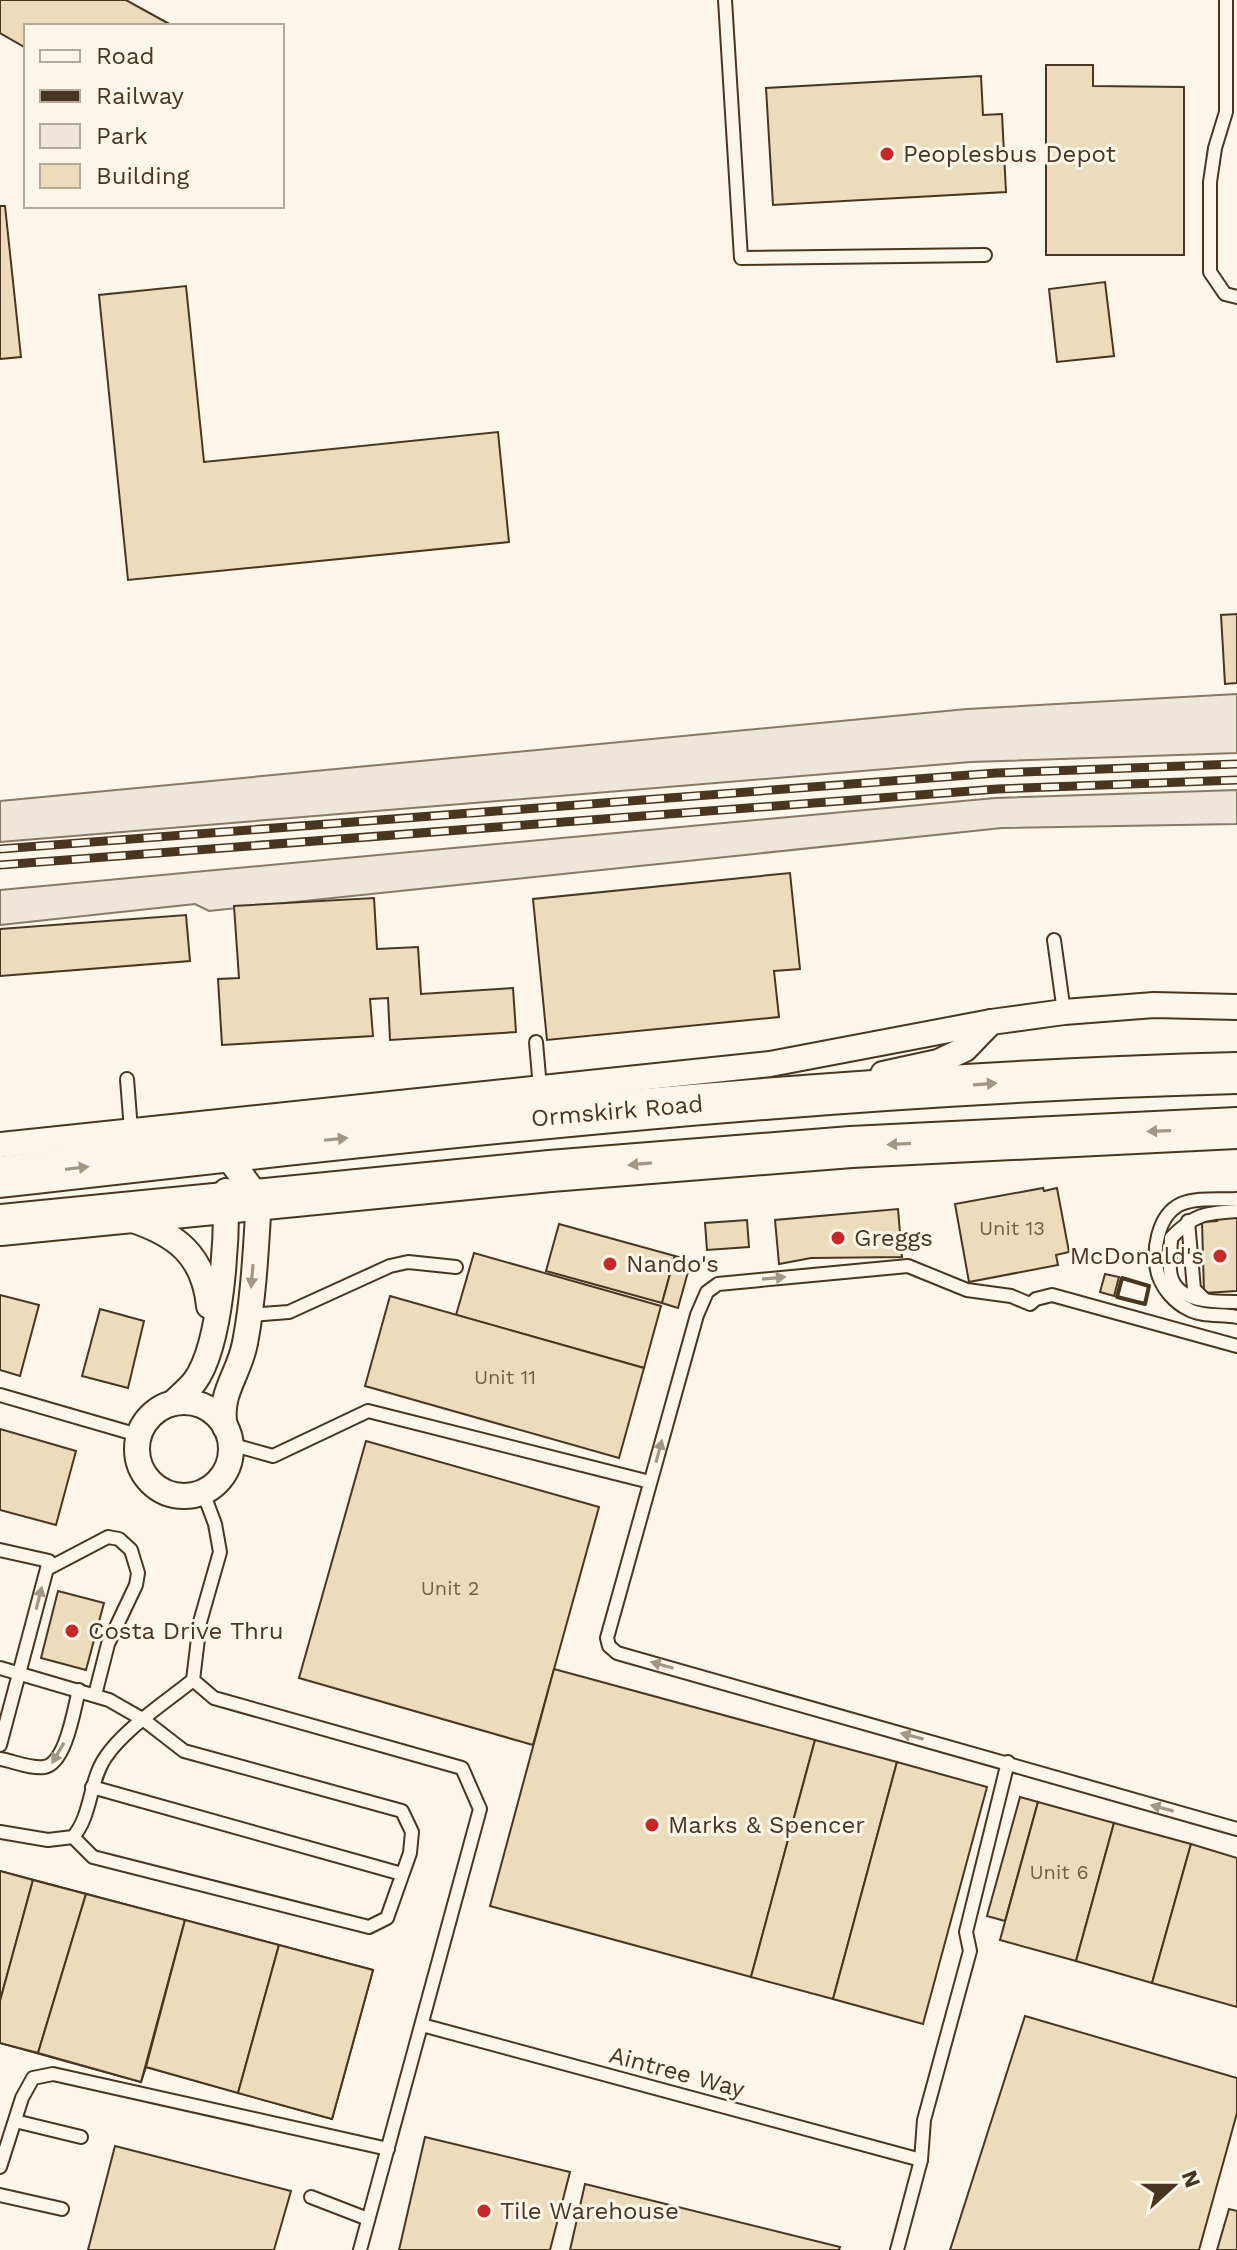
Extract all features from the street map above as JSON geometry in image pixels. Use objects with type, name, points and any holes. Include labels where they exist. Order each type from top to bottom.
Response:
[{"type":"highway","name":"Ormskirk Road","points":[[0,1177],[543,1117],[991,1083],[1219,1077]]},
{"type":"highway","points":[[0,1225],[550,1171],[851,1147],[1237,1128]]},
{"type":"street","points":[[0,1145],[770,1064],[991,1022],[1064,1012],[1154,1005],[1237,1007]]},
{"type":"street","points":[[711,1104],[938,1062],[965,1049],[991,1022]]},
{"type":"street","points":[[225,1153],[243,1200],[225,1237],[210,1348],[195,1380],[173,1403],[151,1414],[138,1435],[139,1465],[147,1479],[173,1495],[189,1496],[203,1492],[215,1484],[230,1459],[223,1399],[238,1368],[249,1315],[243,1200],[225,1153]]},
{"type":"street","points":[[113,1213],[166,1233],[182,1245],[196,1263],[203,1274],[208,1297],[210,1348]]},
{"type":"street","points":[[173,1403],[188,1402],[203,1406],[216,1415],[228,1436]]},
{"type":"lane","points":[[725,0],[741,258],[985,255]]},
{"type":"lane","points":[[1226,0],[1226,112],[1215,148],[1210,182],[1210,272],[1225,294],[1237,297]]},
{"type":"lane","points":[[1054,940],[1064,1012]]},
{"type":"lane","points":[[536,1042],[540,1088]]},
{"type":"lane","points":[[127,1079],[131,1130]]},
{"type":"lane","points":[[1237,1199],[1182,1203],[1168,1212],[1161,1226],[1156,1257],[1159,1276],[1176,1302],[1191,1312],[1237,1317]]},
{"type":"lane","points":[[1237,1211],[1205,1213],[1188,1221],[1171,1238],[1171,1278],[1185,1294],[1207,1302],[1237,1302]]},
{"type":"lane","points":[[1188,1221],[1194,1289],[1207,1302]]},
{"type":"lane","points":[[249,1315],[289,1312],[390,1266],[408,1262],[456,1267]]},
{"type":"lane","points":[[1237,1346],[1052,1295],[1030,1304],[1011,1296],[967,1290],[908,1266],[725,1282],[713,1286],[703,1298],[697,1315],[607,1638],[612,1650],[1237,1829]]},
{"type":"lane","points":[[0,1395],[138,1435]]},
{"type":"lane","points":[[228,1436],[273,1456],[368,1411],[650,1482]]},
{"type":"lane","points":[[0,1832],[48,1840],[73,1837],[82,1827],[92,1787],[105,1758],[119,1741],[193,1680],[200,1622],[220,1552],[215,1524],[203,1492]]},
{"type":"lane","points":[[47,1569],[108,1537],[119,1539],[131,1550],[138,1573],[136,1585],[108,1644],[95,1695]]},
{"type":"lane","points":[[0,1550],[49,1561],[0,1745]]},
{"type":"lane","points":[[0,1668],[109,1700],[144,1720],[184,1751],[402,1811],[412,1832],[410,1853],[387,1918],[369,1927],[93,1857],[73,1837]]},
{"type":"lane","points":[[193,1680],[214,1698],[462,1768],[480,1809],[360,2250]]},
{"type":"lane","points":[[0,1759],[43,1768],[53,1764],[63,1749],[79,1690]]},
{"type":"lane","points":[[897,2250],[921,2160],[924,2120],[970,1951],[966,1932],[1008,1762]]},
{"type":"lane","points":[[92,1787],[402,1874]]},
{"type":"lane","name":"Aintree Way","points":[[422,2025],[921,2160]]},
{"type":"lane","points":[[0,2167],[33,2078],[53,2074],[388,2149]]},
{"type":"lane","points":[[15,2121],[81,2137]]},
{"type":"lane","points":[[0,2195],[62,2209]]},
{"type":"lane","points":[[311,2197],[368,2219]]},
{"type":"green space","points":[[1237,694],[1237,753],[971,762],[0,842],[0,801],[967,709]]},
{"type":"green space","points":[[1237,790],[1237,824],[1002,828],[209,911],[195,904],[0,925],[0,890],[995,798]]},
{"type":"building","points":[[0,0],[126,0],[169,24],[24,24],[24,47],[0,33]]},
{"type":"building","points":[[1046,65],[1093,65],[1093,86],[1184,87],[1184,255],[1046,255]]},
{"type":"building","name":"Peoplesbus Depot","points":[[981,76],[983,115],[1002,114],[1006,192],[773,205],[766,88]]},
{"type":"building","points":[[0,206],[5,206],[21,357],[0,359]]},
{"type":"building","points":[[1105,282],[1114,356],[1057,362],[1049,289]]},
{"type":"building","points":[[186,286],[204,462],[498,432],[509,542],[128,580],[99,295]]},
{"type":"building","points":[[1237,614],[1237,683],[1225,684],[1221,615]]},
{"type":"building","points":[[790,873],[800,969],[774,971],[779,1017],[547,1040],[533,899]]},
{"type":"building","points":[[374,898],[377,949],[418,947],[421,994],[513,988],[516,1032],[390,1040],[388,998],[370,999],[373,1036],[222,1045],[218,979],[239,978],[234,906]]},
{"type":"building","points":[[186,915],[190,961],[0,976],[0,929]]},
{"type":"building","points":[[1043,1188],[1044,1191],[1057,1188],[1069,1252],[1056,1255],[1058,1265],[969,1282],[955,1204]]},
{"type":"building","name":"Greggs","points":[[898,1209],[902,1257],[811,1258],[779,1264],[775,1220]]},
{"type":"building","name":"McDonald's","points":[[1237,1214],[1237,1291],[1204,1293],[1202,1222],[1217,1221],[1217,1215]]},
{"type":"building","points":[[747,1220],[749,1247],[707,1250],[705,1223]]},
{"type":"building","name":"Nando's","points":[[559,1224],[675,1256],[662,1303],[546,1271]]},
{"type":"building","points":[[474,1253],[661,1306],[644,1368],[456,1315]]},
{"type":"building","points":[[675,1256],[691,1261],[678,1308],[662,1303]]},
{"type":"building","points":[[1105,1274],[1119,1277],[1114,1296],[1100,1292]]},
{"type":"building","points":[[0,1295],[39,1305],[20,1376],[0,1370]]},
{"type":"building","points":[[390,1296],[644,1368],[619,1458],[365,1386]]},
{"type":"building","points":[[100,1309],[144,1321],[128,1388],[82,1376]]},
{"type":"building","points":[[0,1429],[76,1451],[56,1525],[0,1510]]},
{"type":"building","points":[[366,1441],[599,1507],[533,1745],[299,1678]]},
{"type":"building","name":"Costa Drive Thru","points":[[58,1591],[104,1603],[86,1670],[41,1658]]},
{"type":"building","name":"Marks & Spencer","points":[[554,1669],[815,1740],[751,1977],[490,1906]]},
{"type":"building","points":[[815,1740],[897,1762],[833,1999],[751,1977]]},
{"type":"building","points":[[897,1762],[987,1787],[923,2024],[833,1999]]},
{"type":"building","points":[[1020,1797],[1038,1802],[1005,1921],[987,1916]]},
{"type":"building","points":[[1038,1802],[1114,1823],[1076,1961],[1000,1940]]},
{"type":"building","points":[[1114,1823],[1191,1844],[1152,1983],[1076,1961]]},
{"type":"building","points":[[1191,1844],[1237,1858],[1237,2007],[1152,1983]]},
{"type":"building","points":[[0,1871],[373,1970],[332,2119],[146,2067],[141,2082],[0,2043]]},
{"type":"building","points":[[0,1871],[33,1880],[0,2001]]},
{"type":"building","points":[[33,1880],[86,1894],[38,2053],[0,2043],[0,2001]]},
{"type":"building","points":[[86,1894],[185,1920],[141,2082],[38,2053]]},
{"type":"building","points":[[185,1920],[279,1945],[238,2093],[146,2067]]},
{"type":"building","points":[[279,1945],[373,1970],[332,2119],[238,2093]]},
{"type":"building","points":[[1025,2016],[1237,2078],[1237,2113],[1199,2250],[950,2250]]},
{"type":"building","name":"Tile Warehouse","points":[[425,2137],[570,2172],[550,2250],[399,2250]]},
{"type":"building","points":[[115,2146],[291,2191],[274,2250],[88,2250]]},
{"type":"building","points":[[585,2184],[840,2247],[839,2250],[570,2250]]},
{"type":"building","points":[[1229,2209],[1237,2211],[1237,2250],[1217,2250]]},
{"type":"railway","points":[[0,849],[996,773],[1237,764]]},
{"type":"railway","points":[[0,865],[997,789],[1237,780]]},
{"type":"wall","points":[[1122,1278],[1149,1286],[1145,1304],[1117,1297],[1122,1278]]},
{"type":"place","name":"Peoplesbus Depot","points":[[887,154]]},
{"type":"place","name":"Greggs","points":[[838,1238]]},
{"type":"place","name":"McDonald's","points":[[1220,1256]]},
{"type":"place","name":"Nando's","points":[[610,1264]]},
{"type":"place","name":"Costa Drive Thru","points":[[72,1631]]},
{"type":"place","name":"Marks & Spencer","points":[[652,1825]]},
{"type":"place","name":"Tile Warehouse","points":[[484,2211]]}]
